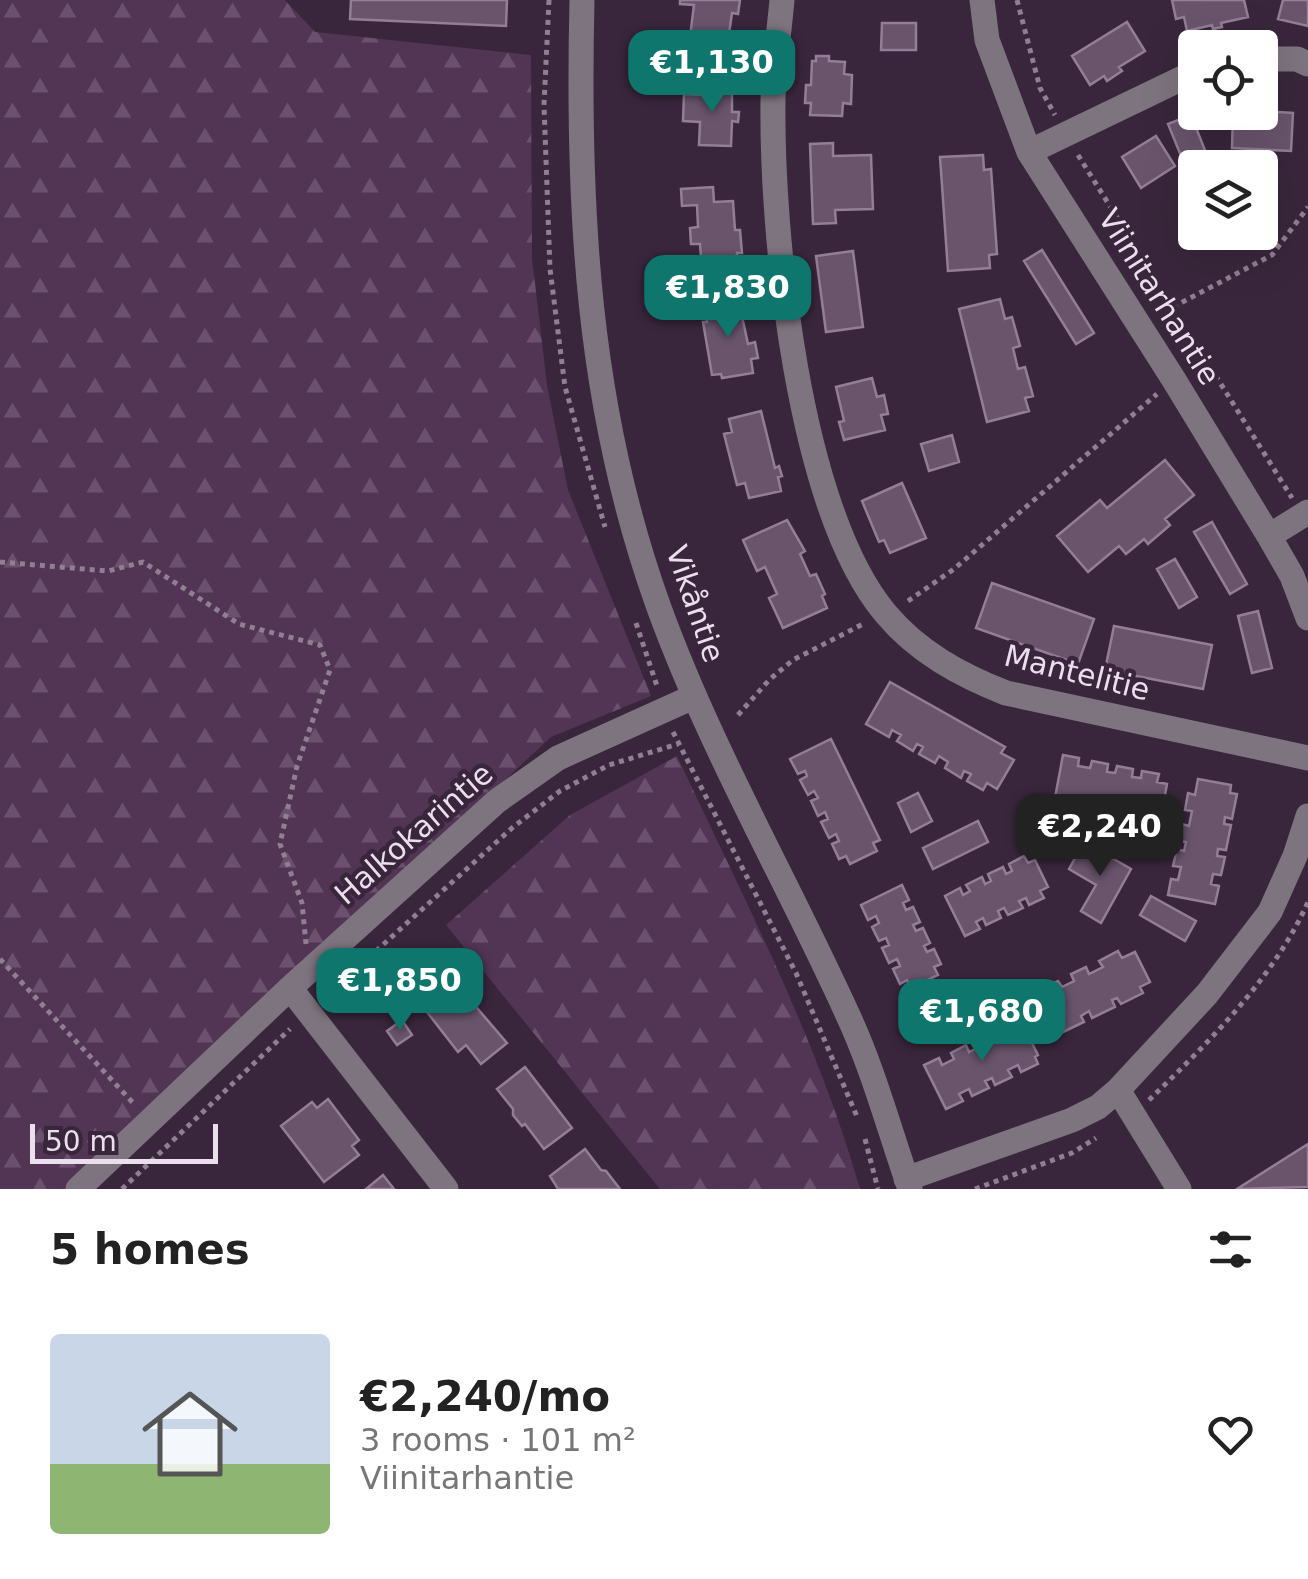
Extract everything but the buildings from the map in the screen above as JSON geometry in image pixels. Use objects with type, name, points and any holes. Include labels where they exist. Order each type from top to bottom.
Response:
[{"type":"street","name":"Vikåntie","points":[[582,0],[581,206],[588,294],[624,490],[657,602],[693,697],[848,1014],[908,1184]]},
{"type":"street","name":"Mantelitie","points":[[782,0],[773,96],[774,181],[792,345],[820,475],[836,525],[858,573],[884,613],[929,654],[962,676],[1006,693],[1308,758]]},
{"type":"street","name":"Viinitarhantie","points":[[982,0],[988,40],[1029,152],[1269,536],[1292,576],[1308,618]]},
{"type":"street","points":[[1278,59],[1308,64]]},
{"type":"street","points":[[1029,152],[1178,80]]},
{"type":"street","points":[[1269,536],[1306,514]]},
{"type":"street","name":"Halkokarintie","points":[[78,1189],[498,801],[532,775],[583,745],[693,697]]},
{"type":"street","points":[[908,1184],[1072,1120],[1098,1107],[1118,1090],[1207,994],[1270,912],[1308,816]]},
{"type":"street","points":[[300,980],[309,1012],[446,1189]]},
{"type":"street","points":[[1118,1090],[1180,1189]]},
{"type":"path","points":[[1016,0],[1040,88],[1066,136],[1306,514]]},
{"type":"path","points":[[1172,308],[1272,255],[1308,206]]},
{"type":"path","points":[[738,715],[768,680],[793,660],[918,596],[954,569],[1174,380]]},
{"type":"path","points":[[0,562],[108,571],[143,562],[239,624],[320,646],[330,670],[297,766],[280,844],[302,902],[300,980]]},
{"type":"path","points":[[122,1189],[512,828],[560,791],[609,765],[678,744]]},
{"type":"path","points":[[0,960],[150,1121]]},
{"type":"green space","points":[[0,0],[285,0],[315,32],[531,55],[532,258],[547,385],[568,490],[651,696],[551,737],[65,1189],[0,1189]]},
{"type":"green space","points":[[677,756],[801,1023],[860,1189],[660,1189],[446,925],[570,815]]}]
